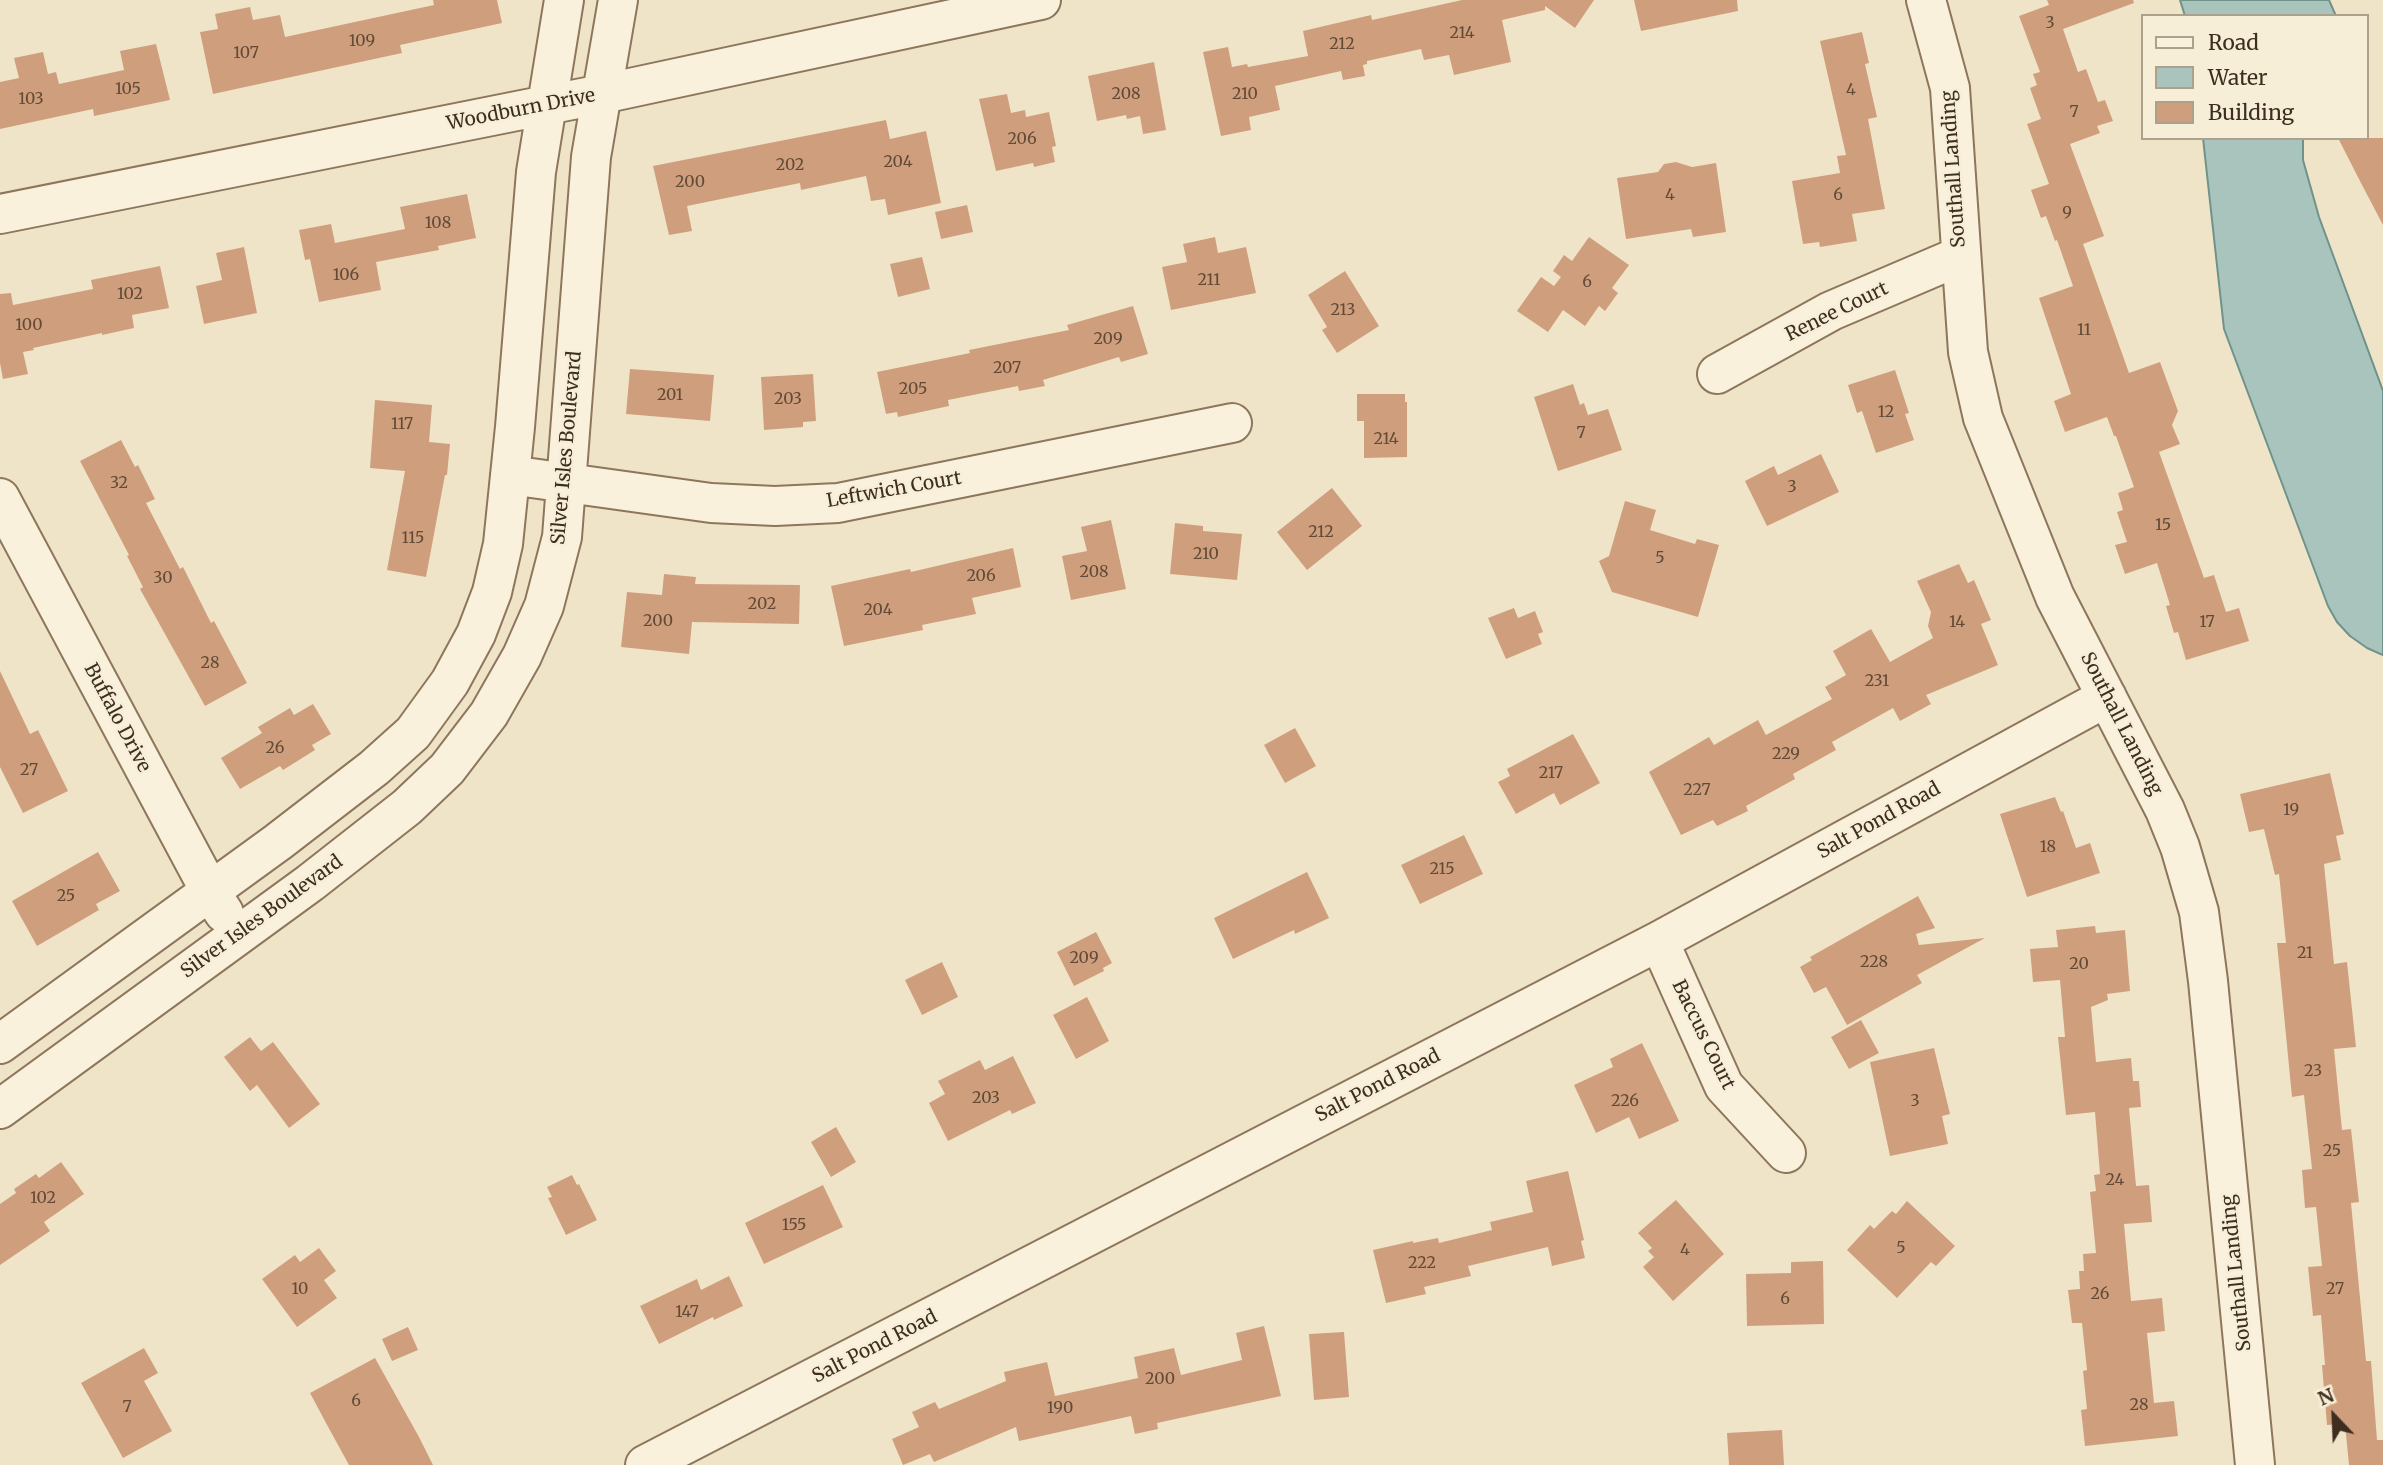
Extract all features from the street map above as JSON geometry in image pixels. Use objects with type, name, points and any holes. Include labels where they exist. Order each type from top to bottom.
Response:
[{"type":"street","points":[[0,1044],[374,768],[413,733],[450,682],[475,634],[492,592],[503,544],[536,172],[564,0]]},
{"type":"street","name":"Silver Isles Boulevard","points":[[0,1109],[239,935],[407,807],[447,769],[489,714],[522,656],[544,606],[562,537],[591,157],[618,0]]},
{"type":"street","name":"Woodburn Drive","points":[[0,214],[602,94],[1041,0]]},
{"type":"street","name":"Southall Landing","points":[[1926,0],[1950,88],[1968,352],[1983,418],[2055,597],[2165,810],[2180,847],[2199,912],[2255,1465]]},
{"type":"street","name":"Renee Court","points":[[1717,374],[1831,311],[1960,256]]},
{"type":"street","name":"Leftwich Court","points":[[510,475],[711,503],[775,506],[838,503],[1233,423]]},
{"type":"street","name":"Buffalo Drive","points":[[0,498],[210,891],[239,935]]},
{"type":"street","name":"Salt Pond Road","points":[[645,1465],[1659,941],[2107,697]]},
{"type":"street","name":"Baccus Court","points":[[1659,941],[1724,1086],[1786,1153]]},
{"type":"water","points":[[2180,0],[2329,0],[2335,14],[2184,14]]},
{"type":"water","points":[[2203,140],[2303,140],[2303,160],[2319,217],[2383,391],[2383,655],[2350,636],[2337,622],[2328,606],[2224,329]]},
{"type":"building","points":[[433,0],[497,0],[502,23],[400,45],[402,53],[213,94],[200,32],[218,29],[215,14],[250,7],[253,20],[280,15],[285,37],[434,5]]},
{"type":"building","points":[[1462,0],[1594,0],[1575,28],[1545,6],[1545,10],[1502,20],[1511,62],[1454,75],[1449,55],[1424,60],[1421,49],[1367,61],[1367,64],[1363,65],[1365,76],[1343,80],[1341,71],[1275,86],[1280,110],[1249,117],[1251,130],[1221,136],[1203,52],[1228,47],[1232,67],[1247,64],[1248,67],[1308,56],[1303,31],[1371,15],[1372,20]]},
{"type":"building","points":[[1634,0],[1737,0],[1738,11],[1641,31]]},
{"type":"building","points":[[2047,0],[2133,0],[2134,3],[2063,29],[2078,72],[2086,69],[2098,102],[2105,100],[2113,121],[2097,126],[2100,133],[2070,144],[2104,236],[2083,244],[2129,373],[2160,362],[2178,411],[2172,425],[2180,444],[2159,452],[2204,578],[2214,575],[2226,612],[2239,608],[2249,641],[2186,660],[2178,632],[2174,633],[2166,606],[2170,605],[2157,563],[2125,574],[2115,545],[2127,542],[2117,512],[2123,510],[2118,493],[2134,487],[2107,417],[2065,432],[2054,401],[2071,394],[2039,298],[2073,286],[2057,240],[2055,241],[2046,216],[2041,218],[2031,190],[2049,184],[2027,124],[2041,119],[2030,88],[2037,85],[2033,74],[2040,72],[2019,16],[2049,5]]},
{"type":"building","points":[[1862,32],[1869,63],[1865,64],[1877,117],[1868,119],[1885,209],[1852,214],[1857,241],[1820,247],[1819,242],[1803,244],[1792,181],[1840,173],[1837,156],[1846,155],[1820,41]]},
{"type":"building","points":[[156,44],[170,100],[94,116],[93,109],[0,129],[0,82],[19,78],[14,58],[43,52],[48,74],[56,72],[59,84],[124,70],[120,51]]},
{"type":"building","points":[[1154,62],[1166,130],[1143,134],[1140,116],[1127,119],[1126,115],[1097,121],[1088,76]]},
{"type":"building","points":[[1007,94],[1011,113],[1025,110],[1026,117],[1049,112],[1056,146],[1052,147],[1055,162],[1034,167],[1033,163],[996,171],[979,99]]},
{"type":"building","points":[[886,120],[890,139],[926,131],[941,203],[888,215],[885,199],[871,201],[866,176],[801,190],[800,183],[687,206],[692,231],[669,235],[653,166]]},
{"type":"building","points":[[2383,138],[2383,225],[2339,140]]},
{"type":"building","points":[[1676,162],[1692,167],[1716,163],[1726,232],[1693,237],[1691,229],[1626,239],[1617,178],[1658,172],[1664,164]]},
{"type":"building","points":[[467,194],[476,238],[438,246],[439,250],[376,262],[381,290],[319,302],[310,259],[305,260],[299,230],[331,224],[335,243],[405,229],[400,207]]},
{"type":"building","points":[[967,205],[973,232],[941,239],[935,212]]},
{"type":"building","points":[[1215,237],[1218,253],[1246,247],[1256,293],[1171,310],[1162,267],[1187,262],[1183,244]]},
{"type":"building","points":[[1589,237],[1629,265],[1612,288],[1618,293],[1605,311],[1599,306],[1585,326],[1563,310],[1548,332],[1517,311],[1541,277],[1554,286],[1561,277],[1553,271],[1564,255],[1572,261]]},
{"type":"building","points":[[244,247],[257,313],[204,324],[196,286],[222,280],[216,253]]},
{"type":"building","points":[[922,257],[930,289],[898,297],[890,264]]},
{"type":"building","points":[[160,266],[169,308],[132,315],[134,328],[23,352],[28,374],[3,379],[0,363],[0,294],[11,293],[13,305],[93,289],[91,280]]},
{"type":"building","points":[[1345,271],[1379,326],[1337,353],[1322,330],[1327,327],[1308,295]]},
{"type":"building","points":[[1133,306],[1148,354],[1121,362],[1119,357],[1043,380],[1045,386],[1019,391],[1018,386],[948,400],[949,406],[898,417],[897,412],[886,414],[877,372],[1069,330],[1067,325]]},
{"type":"building","points":[[630,369],[714,375],[710,421],[626,414]]},
{"type":"building","points":[[1895,370],[1909,413],[1905,414],[1914,440],[1876,453],[1862,411],[1857,413],[1848,385]]},
{"type":"building","points":[[813,374],[816,421],[803,422],[803,427],[764,430],[761,377]]},
{"type":"building","points":[[1573,384],[1580,405],[1584,403],[1588,415],[1608,409],[1622,450],[1558,471],[1534,397]]},
{"type":"building","points":[[1357,394],[1405,394],[1407,457],[1364,458],[1364,421],[1357,421]]},
{"type":"building","points":[[375,400],[432,405],[429,442],[450,444],[447,475],[426,577],[387,570],[405,471],[370,468]]},
{"type":"building","points":[[121,440],[135,467],[138,465],[155,499],[146,503],[180,569],[183,567],[211,623],[214,621],[247,683],[205,706],[140,589],[143,587],[127,556],[129,555],[80,461]]},
{"type":"building","points":[[1821,454],[1839,492],[1767,526],[1745,481],[1774,466],[1778,475]]},
{"type":"building","points":[[1332,488],[1362,526],[1307,570],[1277,532]]},
{"type":"building","points":[[1625,501],[1656,510],[1650,530],[1695,544],[1697,539],[1719,545],[1698,617],[1612,592],[1599,561],[1609,556]]},
{"type":"building","points":[[1111,520],[1126,589],[1071,600],[1062,556],[1087,551],[1081,527]]},
{"type":"building","points":[[1175,523],[1203,526],[1203,531],[1242,534],[1237,580],[1170,574]]},
{"type":"building","points":[[1013,548],[1021,587],[972,598],[976,614],[922,625],[923,630],[844,646],[831,586],[910,569],[911,572]]},
{"type":"building","points":[[1959,564],[1968,583],[1974,580],[1991,620],[1981,624],[1998,665],[1926,695],[1931,704],[1900,721],[1893,708],[1832,742],[1836,750],[1793,774],[1795,779],[1746,806],[1748,811],[1717,826],[1713,820],[1681,835],[1649,772],[1709,737],[1714,745],[1758,720],[1766,735],[1832,699],[1825,687],[1846,675],[1833,651],[1871,629],[1890,662],[1933,638],[1928,626],[1931,612],[1917,581]]},
{"type":"building","points":[[664,574],[696,577],[695,584],[800,585],[799,624],[692,622],[689,654],[621,647],[627,592],[662,595]]},
{"type":"building","points":[[1514,608],[1518,618],[1535,611],[1543,632],[1538,634],[1542,644],[1506,659],[1488,618]]},
{"type":"building","points":[[0,671],[30,734],[38,730],[68,791],[23,813],[0,767]]},
{"type":"building","points":[[313,704],[331,734],[312,745],[315,750],[283,770],[280,766],[240,789],[221,758],[262,733],[258,727],[290,708],[294,715]]},
{"type":"building","points":[[1295,728],[1316,766],[1285,783],[1264,745]]},
{"type":"building","points":[[1573,734],[1600,783],[1560,805],[1554,793],[1516,814],[1498,782],[1510,776],[1507,769]]},
{"type":"building","points":[[2330,773],[2344,834],[2336,836],[2341,860],[2324,864],[2334,964],[2347,962],[2356,1047],[2334,1049],[2342,1130],[2351,1129],[2359,1202],[2351,1203],[2366,1361],[2371,1361],[2377,1440],[2383,1440],[2383,1465],[2349,1465],[2345,1424],[2327,1425],[2321,1315],[2313,1316],[2308,1267],[2322,1266],[2316,1207],[2305,1208],[2302,1170],[2312,1169],[2304,1095],[2292,1097],[2277,943],[2286,943],[2279,874],[2275,875],[2264,829],[2249,832],[2240,794]]},
{"type":"building","points":[[2055,797],[2076,848],[2090,843],[2100,873],[2027,897],[2000,814]]},
{"type":"building","points":[[1464,835],[1483,874],[1420,904],[1401,865]]},
{"type":"building","points":[[98,852],[120,891],[96,904],[99,910],[37,946],[12,901]]},
{"type":"building","points":[[1307,872],[1329,918],[1295,934],[1294,930],[1233,959],[1214,918]]},
{"type":"building","points":[[1918,896],[1935,928],[1916,934],[1919,945],[1985,938],[1917,975],[1922,983],[1847,1025],[1826,987],[1814,993],[1800,967],[1812,960],[1810,957]]},
{"type":"building","points":[[2095,926],[2096,933],[2125,930],[2130,991],[2107,994],[2108,1000],[2091,1007],[2096,1062],[2131,1058],[2133,1081],[2139,1081],[2141,1107],[2129,1108],[2136,1186],[2149,1185],[2152,1222],[2124,1224],[2131,1301],[2162,1298],[2165,1331],[2147,1333],[2154,1403],[2174,1401],[2178,1436],[2085,1446],[2081,1410],[2087,1409],[2083,1371],[2087,1370],[2082,1323],[2072,1323],[2068,1290],[2080,1289],[2079,1271],[2084,1271],[2083,1254],[2096,1253],[2090,1192],[2096,1191],[2094,1175],[2100,1174],[2095,1112],[2066,1115],[2058,1037],[2065,1037],[2060,980],[2033,982],[2030,949],[2058,947],[2056,930]]},
{"type":"building","points":[[1096,932],[1112,963],[1103,968],[1104,971],[1074,986],[1057,952]]},
{"type":"building","points":[[942,962],[958,997],[922,1015],[905,980]]},
{"type":"building","points":[[1087,997],[1109,1041],[1076,1059],[1053,1015]]},
{"type":"building","points":[[1861,1020],[1879,1053],[1849,1069],[1831,1037]]},
{"type":"building","points":[[250,1037],[261,1051],[273,1042],[320,1104],[289,1128],[257,1085],[250,1091],[224,1057]]},
{"type":"building","points":[[1642,1043],[1679,1121],[1639,1139],[1629,1117],[1596,1133],[1574,1085],[1613,1067],[1610,1059]]},
{"type":"building","points":[[1934,1048],[1950,1114],[1942,1116],[1948,1144],[1890,1156],[1870,1062]]},
{"type":"building","points":[[1013,1056],[1036,1103],[1012,1114],[1010,1110],[948,1141],[929,1103],[945,1094],[938,1081],[980,1060],[985,1070]]},
{"type":"building","points":[[836,1127],[856,1162],[831,1177],[811,1142]]},
{"type":"building","points":[[61,1162],[84,1194],[44,1222],[50,1231],[0,1265],[0,1204],[16,1193],[14,1189],[36,1174],[39,1178]]},
{"type":"building","points":[[1568,1171],[1584,1240],[1581,1241],[1585,1258],[1552,1266],[1548,1247],[1468,1266],[1471,1276],[1424,1287],[1426,1294],[1386,1303],[1373,1250],[1438,1238],[1439,1243],[1492,1230],[1490,1222],[1533,1212],[1526,1181]]},
{"type":"building","points":[[572,1175],[597,1220],[566,1235],[548,1198],[552,1197],[547,1187]]},
{"type":"building","points":[[823,1185],[843,1227],[764,1264],[745,1223]]},
{"type":"building","points":[[1676,1200],[1724,1254],[1673,1301],[1643,1267],[1654,1257],[1648,1251],[1652,1248],[1638,1233]]},
{"type":"building","points":[[1907,1201],[1955,1246],[1936,1266],[1931,1262],[1897,1298],[1847,1250],[1870,1225],[1874,1229],[1892,1211],[1896,1214]]},
{"type":"building","points":[[319,1248],[336,1271],[324,1280],[337,1298],[297,1327],[262,1279],[295,1255],[300,1262]]},
{"type":"building","points":[[1823,1261],[1824,1324],[1747,1326],[1746,1274],[1791,1273],[1791,1262]]},
{"type":"building","points":[[729,1276],[743,1306],[714,1320],[713,1317],[659,1344],[640,1306],[697,1279],[701,1290]]},
{"type":"building","points":[[1264,1326],[1281,1396],[1157,1423],[1158,1429],[1135,1434],[1131,1416],[1019,1441],[1016,1427],[934,1462],[930,1454],[903,1465],[892,1439],[919,1427],[912,1412],[935,1402],[939,1409],[1006,1381],[1004,1372],[1047,1362],[1055,1396],[1138,1378],[1134,1357],[1174,1348],[1181,1375],[1242,1360],[1236,1333]]},
{"type":"building","points":[[408,1327],[418,1350],[392,1361],[382,1339]]},
{"type":"building","points":[[1344,1332],[1349,1397],[1314,1400],[1309,1334]]},
{"type":"building","points":[[144,1348],[158,1373],[144,1381],[172,1431],[123,1458],[81,1383]]},
{"type":"building","points":[[375,1358],[433,1465],[349,1465],[326,1423],[310,1393]]},
{"type":"building","points":[[1782,1430],[1784,1465],[1729,1465],[1727,1433]]}]
